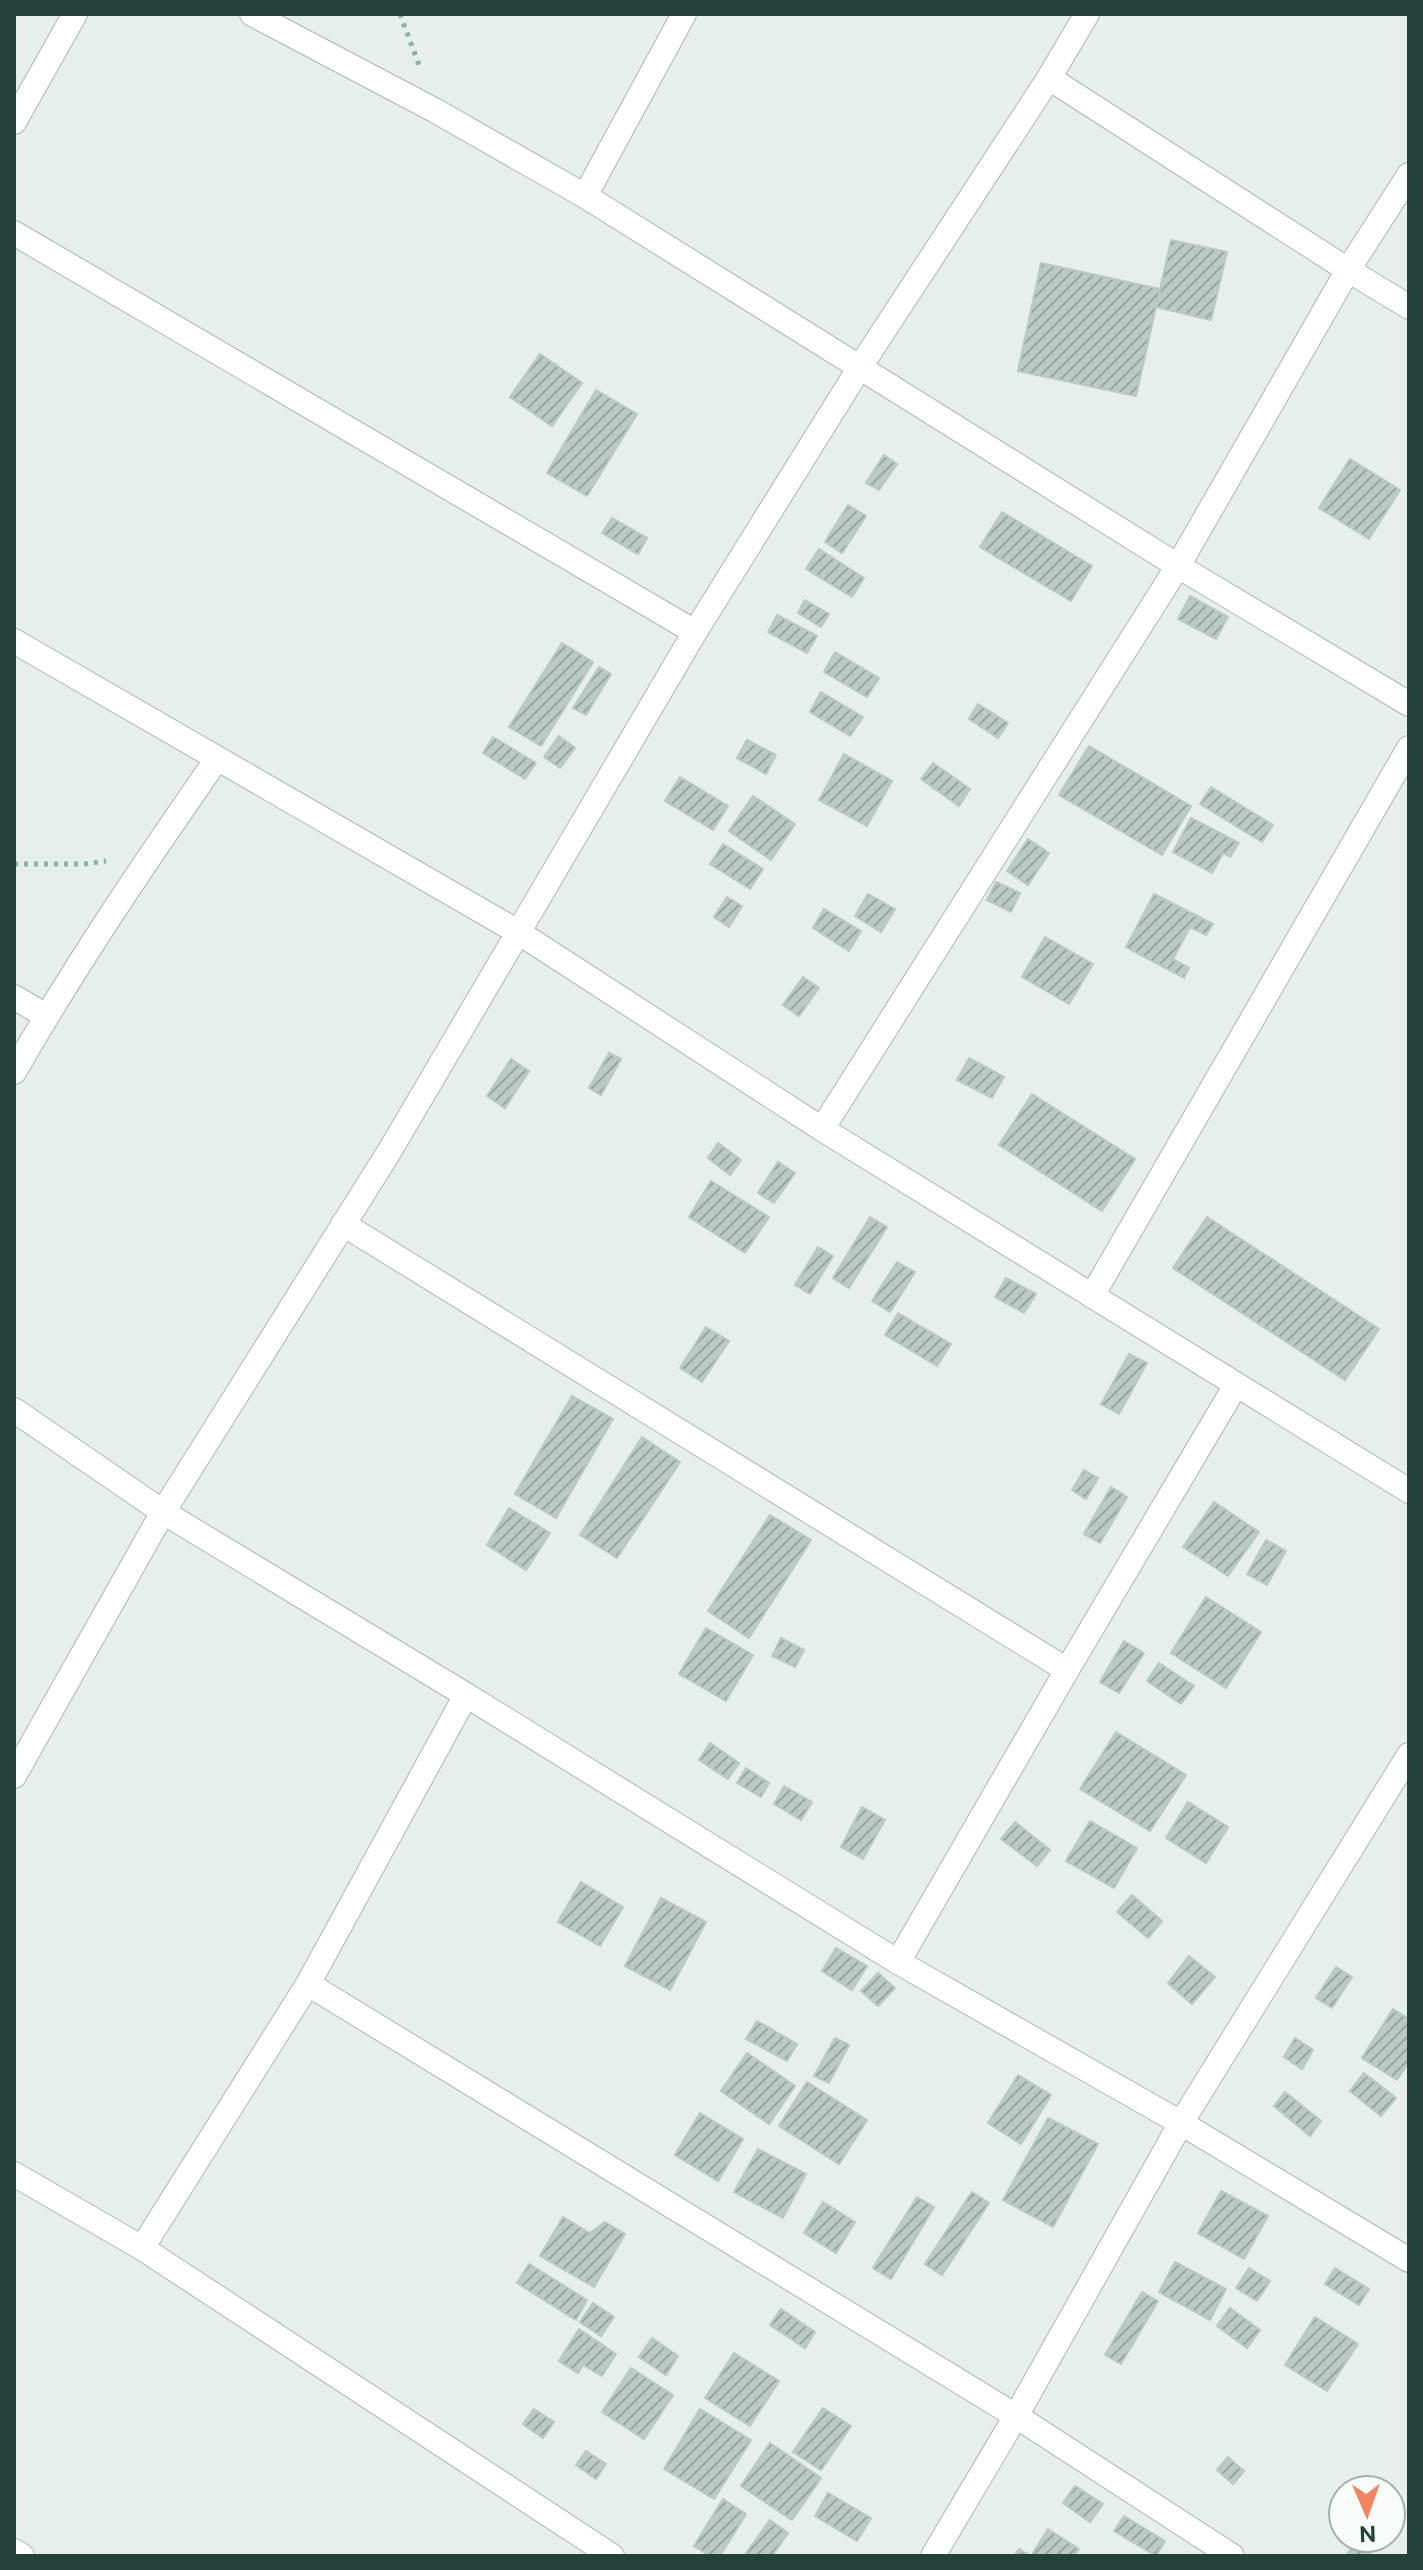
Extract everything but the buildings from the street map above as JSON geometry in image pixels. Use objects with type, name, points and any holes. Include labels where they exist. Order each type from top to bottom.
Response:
[{"type":"street","points":[[14,122],[75,14]]},
{"type":"street","points":[[252,14],[436,111],[585,196],[1178,566],[1409,704]]},
{"type":"street","points":[[585,196],[684,14]]},
{"type":"street","points":[[14,1776],[163,1512],[389,1152],[695,632],[860,367],[1049,78],[1087,14]]},
{"type":"street","points":[[1049,78],[1409,307]]},
{"type":"street","points":[[822,1129],[1178,566],[1348,270],[1409,175]]},
{"type":"street","points":[[14,233],[695,632]]},
{"type":"street","points":[[14,641],[518,932],[822,1129],[1409,1491]]},
{"type":"street","points":[[1092,1296],[1409,748]]},
{"type":"street","points":[[14,1072],[46,1016],[150,854],[217,759]]},
{"type":"street","points":[[14,997],[46,1016]]},
{"type":"street","points":[[343,1224],[1067,1670]]},
{"type":"street","points":[[898,1962],[1236,1385]]},
{"type":"street","points":[[14,1410],[163,1512],[898,1962],[1181,2123],[1409,2260]]},
{"type":"street","points":[[142,2248],[308,1984],[466,1695]]},
{"type":"street","points":[[933,2556],[1016,2416],[1181,2123],[1409,1755]]},
{"type":"street","points":[[308,1984],[1016,2416],[1232,2556]]},
{"type":"street","points":[[14,2174],[142,2248],[612,2556]]},
{"type":"street","points":[[14,2551],[22,2556]]},
{"type":"path","points":[[14,864],[84,864],[150,854]]}]
